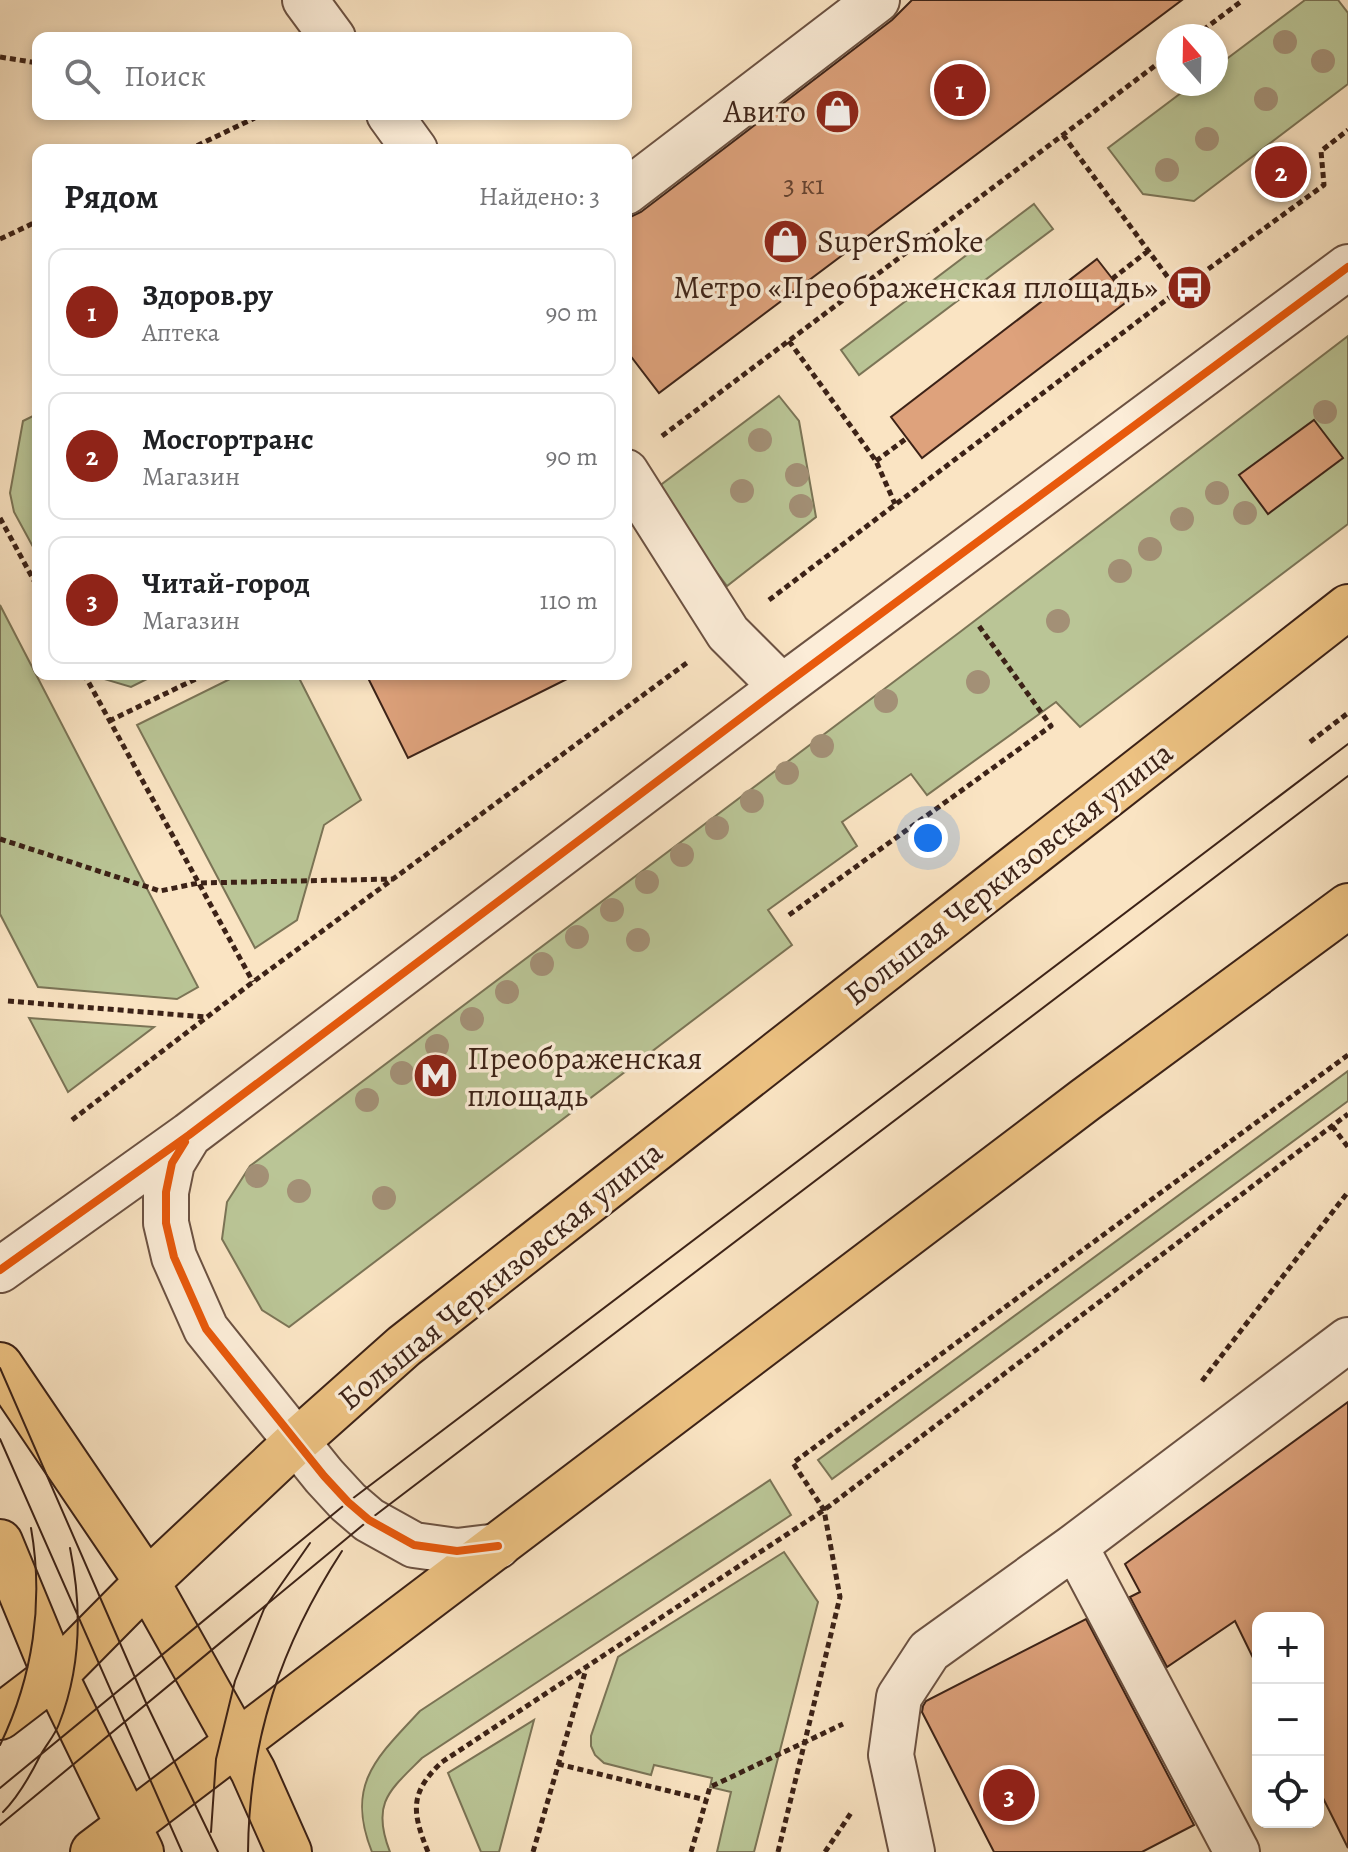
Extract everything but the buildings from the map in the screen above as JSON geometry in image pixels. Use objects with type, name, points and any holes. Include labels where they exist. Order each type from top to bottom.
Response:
[{"type":"main road","name":"Большая Черкизовская улица","points":[[55,1675],[147,1582],[404,1346],[1348,607]]},
{"type":"main road","points":[[93,1852],[136,1838],[238,1743],[1085,1100],[1348,906]]},
{"type":"main road","points":[[0,1365],[147,1582],[238,1743],[289,1852]]},
{"type":"main road","points":[[0,1542],[55,1675],[136,1838]]},
{"type":"main road","points":[[0,1717],[55,1675]]},
{"type":"street","points":[[305,0],[329,32]]},
{"type":"street","points":[[632,187],[877,0]]},
{"type":"street","points":[[393,120],[411,144]]},
{"type":"street","points":[[0,1270],[189,1135],[782,687],[1348,267]]},
{"type":"street","points":[[638,458],[728,633],[782,687]]},
{"type":"street","points":[[189,1135],[172,1163],[166,1192],[166,1223],[174,1257],[206,1329],[296,1442],[348,1502],[369,1520],[414,1545],[457,1551],[498,1546]]},
{"type":"street","points":[[912,1852],[891,1755],[899,1697],[929,1651],[1075,1546],[1348,1340]]},
{"type":"street","points":[[1075,1546],[1237,1852]]},
{"type":"path","points":[[1211,24],[1243,0]]},
{"type":"path","points":[[0,57],[32,62]]},
{"type":"path","points":[[638,458],[1156,65]]},
{"type":"path","points":[[200,144],[250,120]]},
{"type":"path","points":[[72,1120],[253,982],[728,633],[1178,291],[1324,185],[1321,151],[1348,130]]},
{"type":"path","points":[[1063,135],[1178,291]]},
{"type":"path","points":[[0,239],[32,224]]},
{"type":"path","points":[[1112,279],[1148,251]]},
{"type":"path","points":[[789,341],[876,461],[895,504]]},
{"type":"path","points":[[876,461],[907,438]]},
{"type":"path","points":[[0,518],[32,577]]},
{"type":"path","points":[[789,915],[1051,726],[979,626]]},
{"type":"path","points":[[87,680],[253,982]]},
{"type":"path","points":[[109,721],[194,680]]},
{"type":"path","points":[[1310,742],[1348,713]]},
{"type":"path","points":[[0,839],[160,891],[198,883],[394,879]]},
{"type":"path","points":[[8,1001],[208,1017]]},
{"type":"path","points":[[778,1852],[840,1597],[824,1510],[793,1463],[1348,1055]]},
{"type":"path","points":[[428,1852],[416,1822],[416,1799],[426,1777],[442,1762],[824,1510],[1348,1114]]},
{"type":"path","points":[[1332,1126],[1348,1147]]},
{"type":"path","points":[[1202,1381],[1348,1192]]},
{"type":"path","points":[[533,1852],[587,1668]]},
{"type":"path","points":[[691,1852],[710,1787],[899,1697]]},
{"type":"path","points":[[558,1764],[706,1800]]},
{"type":"green space","points":[[1305,0],[1338,0],[1348,13],[1348,84],[1194,201],[1143,194],[1108,148],[1177,96],[1228,96],[1228,58]]},
{"type":"green space","points":[[1034,204],[1053,229],[859,375],[841,350]]},
{"type":"green space","points":[[1348,336],[1348,524],[1080,727],[1056,702],[927,795],[911,774],[842,822],[857,846],[768,910],[792,945],[289,1327],[262,1310],[222,1239],[227,1202],[250,1166]]},
{"type":"green space","points":[[779,396],[799,421],[816,517],[727,586],[654,490]]},
{"type":"green space","points":[[32,417],[32,545],[14,512],[10,493],[23,421]]},
{"type":"green space","points":[[0,605],[32,667],[32,680],[39,680],[198,987],[177,999],[38,987],[0,914]]},
{"type":"green space","points":[[107,680],[145,680],[131,687]]},
{"type":"green space","points":[[228,680],[300,680],[361,800],[324,825],[297,920],[255,948],[137,725]]},
{"type":"green space","points":[[29,1018],[154,1027],[68,1092]]},
{"type":"green space","points":[[1348,1071],[1348,1101],[832,1479],[818,1460]]},
{"type":"green space","points":[[770,1480],[791,1515],[422,1758],[386,1799],[382,1821],[390,1852],[372,1852],[362,1808],[369,1774],[390,1743],[420,1711]]},
{"type":"green space","points":[[784,1552],[818,1602],[754,1852],[717,1852],[731,1792],[710,1787],[712,1778],[654,1765],[651,1775],[604,1763],[595,1755],[591,1736],[618,1657]]},
{"type":"green space","points":[[534,1720],[499,1852],[481,1852],[448,1773]]},
{"type":"tram line","points":[[0,1788],[348,1502],[1348,744]]},
{"type":"tram line","points":[[0,1825],[369,1520],[1348,776]]},
{"type":"tram line","points":[[0,1368],[147,1705],[218,1852]]},
{"type":"tram line","points":[[0,1439],[182,1852]]},
{"type":"tram line","points":[[0,1745],[21,1693],[33,1639],[36,1584],[31,1528]]},
{"type":"tram line","points":[[211,1832],[216,1759],[235,1681],[264,1609],[310,1543]]},
{"type":"tram line","points":[[3,1812],[24,1786],[55,1732],[72,1681],[78,1615],[70,1548]]},
{"type":"tram line","points":[[248,1852],[255,1771],[272,1694],[302,1622],[342,1551]]},
{"type":"cycle path","points":[[0,1270],[189,1135],[782,687],[1348,267]]},
{"type":"cycle path","points":[[185,1142],[172,1163],[166,1192],[166,1223],[174,1257],[206,1329],[324,1476],[369,1520],[414,1545],[457,1551],[498,1546]]},
{"type":"place","name":"Здоров.ру","points":[[960,90]]},
{"type":"place","name":"Авито","points":[[837,111]]},
{"type":"place","name":"Мосгортранс","points":[[1281,172]]},
{"type":"place","name":"SuperSmoke","points":[[786,241]]},
{"type":"place","name":"Метро «Преображенская площадь»","points":[[1189,287]]},
{"type":"place","name":"Преображенская площадь","points":[[436,1076]]},
{"type":"place","name":"Читай-город","points":[[1009,1795]]}]
